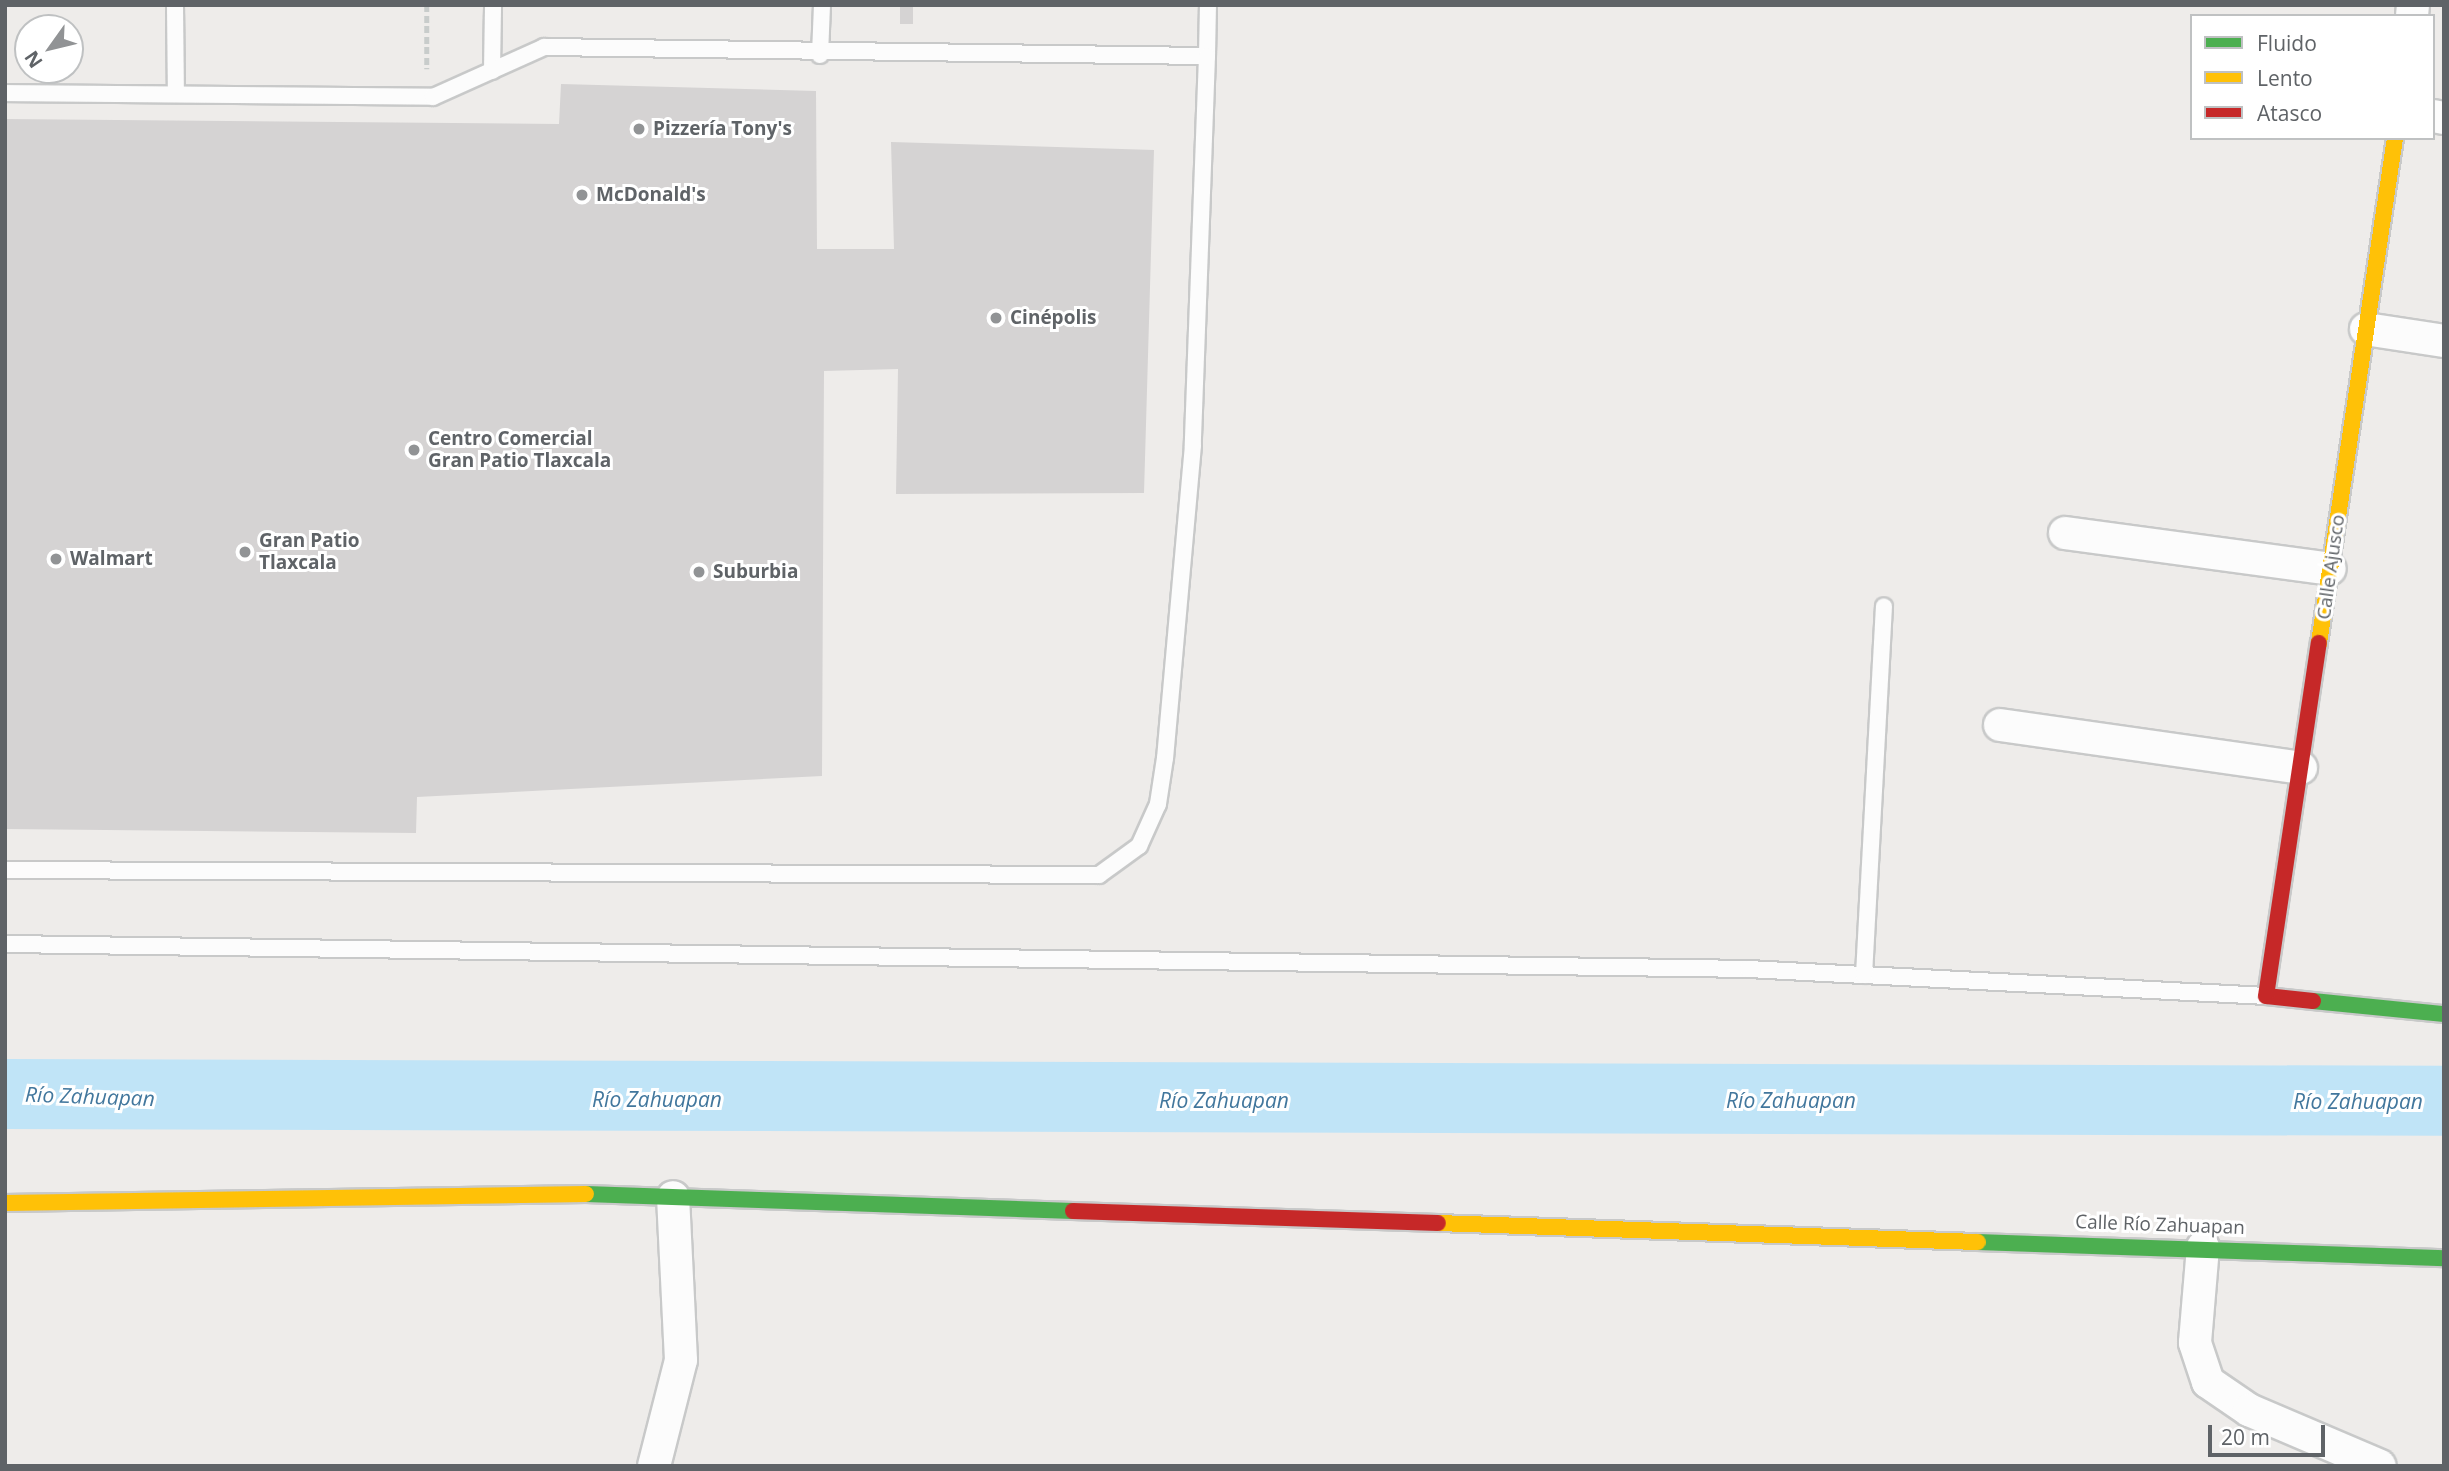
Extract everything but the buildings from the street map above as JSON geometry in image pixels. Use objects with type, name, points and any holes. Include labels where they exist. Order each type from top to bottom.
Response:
[{"type":"street","name":"Calle Ajusco","points":[[2266,996],[2395,140]]},
{"type":"street","points":[[2366,329],[2444,341]]},
{"type":"street","points":[[2065,534],[2330,569]]},
{"type":"street","points":[[2000,725],[2301,768]]},
{"type":"street","points":[[2266,996],[2444,1014]]},
{"type":"street","name":"Calle Río Zahuapan","points":[[5,1203],[528,1192],[2203,1247],[2444,1258]]},
{"type":"street","points":[[654,1466],[681,1360],[673,1197]]},
{"type":"street","points":[[2203,1247],[2195,1343],[2208,1382],[2249,1410],[2380,1466]]},
{"type":"lane","points":[[175,5],[176,94]]},
{"type":"lane","points":[[492,71],[493,5]]},
{"type":"lane","points":[[820,55],[822,5]]},
{"type":"lane","points":[[5,870],[1099,874],[1139,846],[1158,804],[1165,758],[1193,445],[1208,5]]},
{"type":"lane","points":[[5,93],[427,97],[544,47],[820,55],[1207,55]]},
{"type":"lane","points":[[1864,975],[1884,607]]},
{"type":"lane","points":[[5,944],[1864,975],[2266,996]]},
{"type":"path","points":[[427,5],[427,97]]},
{"type":"waterway","name":"Río Zahuapan","points":[[5,1094],[2444,1101]]},
{"type":"traffic: fast","points":[[2313,1001],[2444,1014]]},
{"type":"traffic: fast","points":[[586,1194],[1073,1211]]},
{"type":"traffic: fast","points":[[1978,1242],[2444,1258]]},
{"type":"traffic: slow","points":[[2319,643],[2395,140]]},
{"type":"traffic: slow","points":[[5,1203],[586,1194]]},
{"type":"traffic: slow","points":[[1438,1223],[1978,1242]]},
{"type":"traffic: jam","points":[[2313,1001],[2266,996],[2319,643]]},
{"type":"traffic: jam","points":[[1073,1211],[1438,1223]]},
{"type":"place","name":"Pizzería Tony's","points":[[639,129]]},
{"type":"place","name":"McDonald's","points":[[582,195]]},
{"type":"place","name":"Cinépolis","points":[[996,318]]},
{"type":"place","name":"Centro Comercial Gran Patio Tlaxcala","points":[[414,450]]},
{"type":"place","name":"Gran Patio Tlaxcala","points":[[245,552]]},
{"type":"place","name":"Walmart","points":[[56,559]]},
{"type":"place","name":"Suburbia","points":[[699,572]]}]
